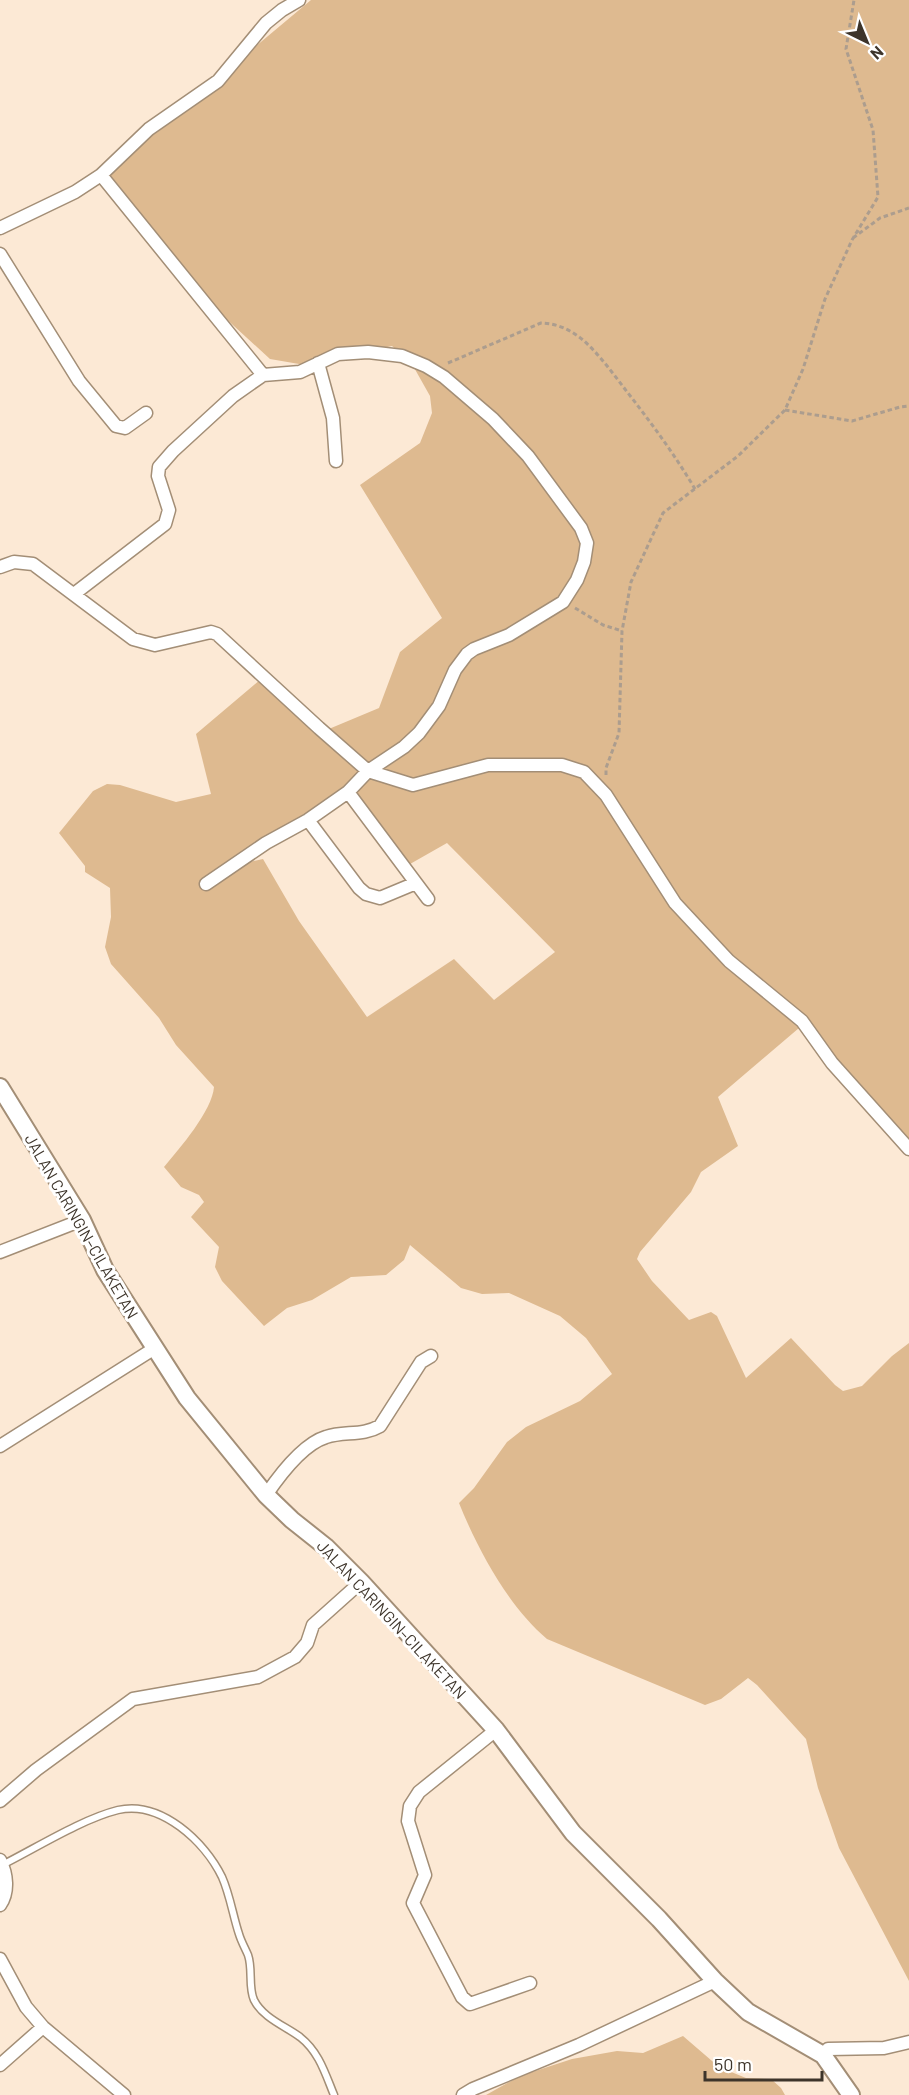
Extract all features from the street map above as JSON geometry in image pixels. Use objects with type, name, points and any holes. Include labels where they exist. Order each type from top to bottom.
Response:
[{"type":"street","points":[[0,228],[75,192],[101,175],[149,129],[218,81],[266,23],[298,0]]},
{"type":"street","points":[[101,175],[263,375]]},
{"type":"street","points":[[0,254],[79,381],[116,426],[125,428],[146,413]]},
{"type":"street","points":[[74,594],[165,524],[169,510],[158,476],[159,467],[173,451],[233,396],[263,375],[300,372],[338,354],[368,352],[402,356],[444,377],[493,419],[528,456],[581,528],[587,543],[584,562],[577,580],[563,602],[509,635],[467,654],[455,670],[439,706],[419,733],[404,747],[368,771],[348,792],[308,820],[266,843],[206,884]]},
{"type":"street","points":[[318,363],[333,418],[336,461]]},
{"type":"street","points":[[0,567],[14,562],[33,564],[133,639],[146,644],[155,645],[211,632],[217,634],[368,771],[413,785],[488,765],[562,765],[584,772],[606,795],[675,903],[729,961],[801,1021],[832,1063],[909,1149]]},
{"type":"street","points":[[348,792],[428,899]]},
{"type":"street","points":[[308,820],[359,888],[366,894],[380,898],[416,883]]},
{"type":"street","name":"JALAN CARINGIN–CILAKETAN","points":[[0,1087],[6,1109],[82,1220],[105,1270],[187,1398],[266,1495],[292,1520],[326,1547],[360,1582],[496,1730],[573,1833],[658,1918],[715,1981],[748,2012],[823,2055],[850,2095]]},
{"type":"street","points":[[0,1252],[82,1220]]},
{"type":"street","points":[[0,1446],[155,1348]]},
{"type":"street","points":[[266,1495],[280,1474],[307,1449],[325,1437],[372,1431],[380,1426],[422,1362],[431,1356]]},
{"type":"street","points":[[0,1801],[36,1770],[133,1699],[258,1677],[295,1657],[307,1643],[313,1624],[360,1582]]},
{"type":"street","points":[[496,1730],[419,1792],[410,1806],[408,1821],[425,1875],[413,1903],[462,1997],[470,2004],[530,1983]]},
{"type":"street","points":[[0,1905],[5,1897],[6,1889],[1,1863]]},
{"type":"street","points":[[0,1959],[26,2007],[43,2027],[124,2095]]},
{"type":"street","points":[[463,2095],[579,2045],[715,1981]]},
{"type":"street","points":[[0,2065],[43,2027]]},
{"type":"street","points":[[828,2049],[884,2048],[909,2042]]},
{"type":"lane","points":[[1,1863],[100,1816],[121,1809],[142,1810],[158,1814],[173,1822],[207,1852],[222,1878],[252,1970],[252,1995],[256,2003],[265,2014],[301,2038],[312,2049],[321,2060],[334,2095]]},
{"type":"path","points":[[606,795],[606,768],[619,733],[622,631],[631,582],[663,513],[738,456],[785,411],[803,369],[825,299],[852,240],[878,197],[873,130],[846,49],[854,0]]},
{"type":"path","points":[[852,240],[880,218],[909,208]]},
{"type":"path","points":[[426,366],[445,365],[541,323],[551,323],[564,328],[582,339],[605,364],[666,443],[694,489]]},
{"type":"path","points":[[785,411],[852,421],[909,406]]},
{"type":"path","points":[[563,602],[603,625],[622,631]]},
{"type":"shaded area","points":[[311,0],[909,0],[909,1148],[799,1028],[718,1097],[738,1146],[701,1172],[691,1192],[640,1252],[637,1259],[652,1281],[689,1320],[711,1312],[717,1316],[746,1378],[791,1338],[843,1391],[862,1386],[892,1356],[909,1343],[909,1981],[839,1848],[818,1788],[806,1739],[757,1685],[748,1678],[721,1699],[705,1705],[547,1639],[533,1626],[507,1594],[475,1539],[459,1503],[474,1488],[507,1442],[526,1427],[580,1401],[612,1374],[586,1338],[560,1316],[509,1293],[482,1294],[461,1288],[410,1245],[404,1260],[386,1275],[351,1277],[312,1300],[287,1308],[264,1326],[222,1281],[215,1267],[219,1247],[191,1217],[204,1202],[199,1195],[181,1187],[164,1167],[202,1118],[214,1087],[176,1045],[159,1018],[111,964],[105,947],[111,917],[110,888],[85,872],[85,866],[59,833],[93,791],[107,784],[120,785],[176,802],[211,794],[196,734],[261,679],[324,731],[379,708],[400,652],[442,618],[360,485],[420,443],[432,413],[430,396],[412,364],[392,346],[305,365],[270,359],[222,315],[107,171]],"holes":[[[354,793],[403,868],[447,843],[555,952],[494,1000],[454,959],[367,1017],[299,921],[263,859],[244,863]]]},
{"type":"shaded area","points":[[683,2036],[719,2067],[746,2078],[771,2079],[785,2095],[486,2095],[520,2076],[572,2059],[617,2051],[643,2053]]}]
